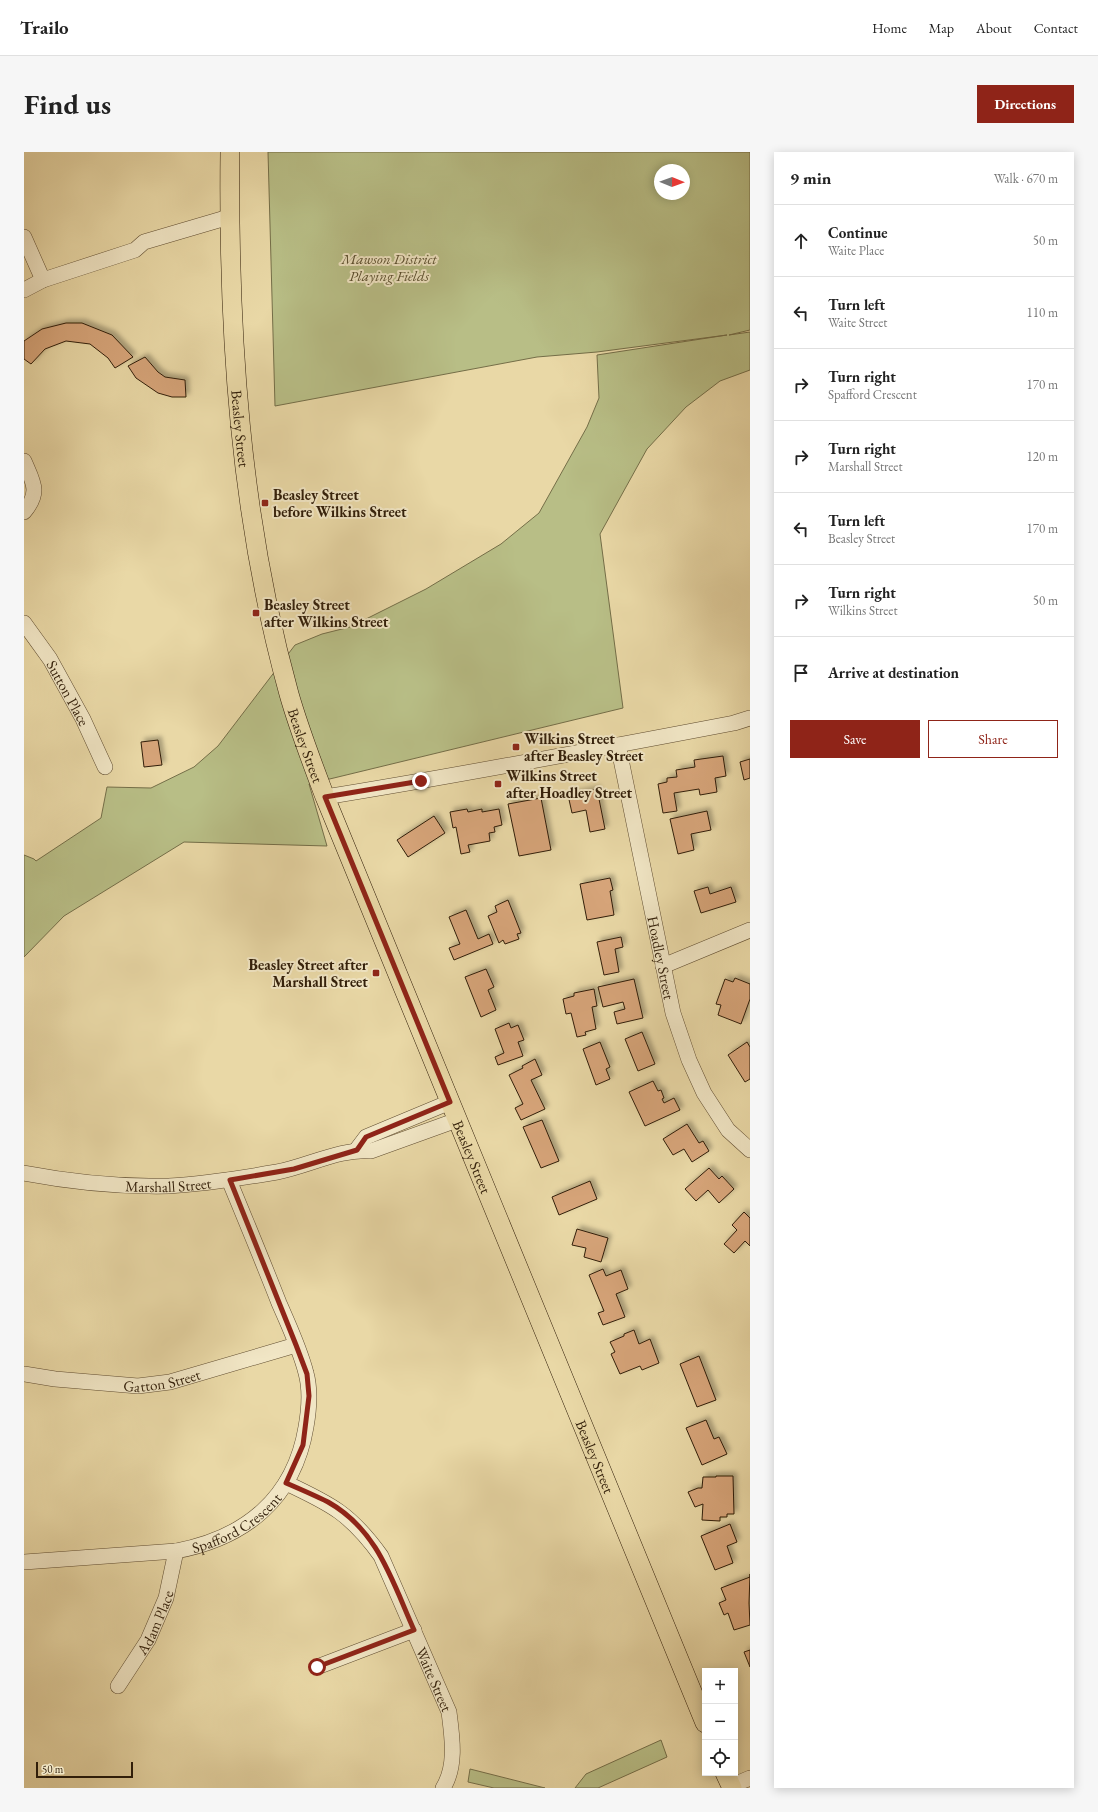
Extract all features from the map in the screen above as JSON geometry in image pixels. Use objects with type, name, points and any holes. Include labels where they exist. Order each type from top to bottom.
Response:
[{"type":"main road","name":"Beasley Street","points":[[230,152],[229,222],[239,416],[251,516],[263,584],[289,694],[325,797],[702,1716]]},
{"type":"street","points":[[24,290],[43,280],[136,250],[144,242],[229,222]]},
{"type":"street","points":[[24,237],[43,280]]},
{"type":"street","points":[[24,461],[34,484],[35,493],[24,512]]},
{"type":"street","name":"Sutton Place","points":[[24,623],[54,666],[83,719],[105,767]]},
{"type":"street","points":[[325,797],[618,745],[734,723],[750,718]]},
{"type":"street","name":"Hoadley Street","points":[[618,745],[673,1013],[689,1060],[704,1093],[728,1130],[750,1150]]},
{"type":"street","points":[[663,966],[750,930]]},
{"type":"street","points":[[357,1150],[366,1137],[450,1102]]},
{"type":"street","name":"Marshall Street","points":[[24,1173],[112,1185],[169,1186],[230,1180],[294,1169],[357,1150],[371,1151],[457,1120]]},
{"type":"street","name":"Spafford Crescent","points":[[24,1562],[176,1551],[198,1547],[227,1536],[249,1522],[277,1497],[286,1483],[303,1445],[309,1396],[307,1374],[230,1180]]},
{"type":"street","name":"Gatton Street","points":[[24,1374],[55,1380],[138,1386],[170,1382],[296,1345]]},
{"type":"street","name":"Waite Street","points":[[286,1483],[328,1503],[349,1518],[367,1535],[382,1556],[450,1712],[452,1737],[451,1763],[443,1788]]},
{"type":"street","name":"Adam Place","points":[[118,1686],[148,1640],[166,1598],[176,1551]]},
{"type":"street","points":[[317,1667],[414,1630]]},
{"type":"street","points":[[729,1782],[750,1778]]},
{"type":"green space","name":"Mawson District Playing Fields","points":[[268,152],[750,152],[750,330],[729,335],[750,332],[750,370],[720,381],[686,407],[647,449],[600,534],[623,708],[309,784],[327,846],[184,842],[64,916],[24,957],[24,855],[36,861],[101,818],[107,787],[151,788],[194,767],[218,746],[295,645],[322,634],[350,627],[426,589],[501,544],[539,513],[587,427],[599,398],[597,355],[727,335],[597,352],[537,357],[275,406]]},
{"type":"green space","points":[[661,1740],[667,1757],[598,1788],[575,1788],[586,1774]]},
{"type":"green space","points":[[470,1769],[545,1788],[494,1788],[468,1782]]},
{"type":"building","points":[[66,323],[82,323],[112,335],[133,357],[115,368],[108,358],[90,344],[66,341],[45,349],[31,364],[24,359],[24,341],[42,329]]},
{"type":"building","points":[[145,357],[158,372],[165,377],[185,380],[186,397],[172,397],[158,393],[136,378],[128,366]]},
{"type":"building","points":[[158,740],[162,765],[144,767],[141,742]]},
{"type":"building","points":[[723,756],[726,776],[715,778],[717,792],[700,795],[699,789],[674,793],[677,811],[663,813],[658,784],[667,782],[667,778],[677,777],[676,770],[695,767],[694,760]]},
{"type":"building","points":[[750,759],[750,778],[744,780],[740,762]]},
{"type":"building","points":[[597,789],[605,829],[590,832],[586,810],[572,813],[568,795]]},
{"type":"building","points":[[541,798],[551,850],[519,856],[508,804]]},
{"type":"building","points":[[467,809],[468,812],[482,809],[482,812],[499,809],[502,825],[494,827],[495,832],[489,833],[490,841],[468,845],[470,852],[461,854],[456,827],[453,828],[450,812]]},
{"type":"building","points":[[707,811],[711,830],[691,834],[694,850],[678,854],[670,819]]},
{"type":"building","points":[[434,816],[445,833],[408,857],[397,840]]},
{"type":"building","points":[[610,878],[613,890],[610,891],[614,915],[587,920],[580,884]]},
{"type":"building","points":[[708,887],[710,894],[731,887],[736,902],[701,913],[694,891]]},
{"type":"building","points":[[508,900],[521,933],[517,934],[519,939],[505,944],[503,940],[499,943],[488,916],[497,912],[495,906]]},
{"type":"building","points":[[466,910],[478,939],[489,934],[493,944],[454,960],[449,948],[460,944],[449,917]]},
{"type":"building","points":[[621,937],[623,947],[615,949],[619,972],[604,975],[597,942]]},
{"type":"building","points":[[486,969],[494,987],[488,990],[496,1010],[481,1017],[465,977]]},
{"type":"building","points":[[735,978],[750,984],[750,999],[741,1024],[718,1015],[721,1005],[716,1004],[725,979],[733,982]]},
{"type":"building","points":[[634,979],[643,1018],[617,1024],[614,1012],[625,1009],[623,1002],[603,1007],[598,987]]},
{"type":"building","points":[[594,989],[597,1006],[592,1007],[596,1029],[585,1032],[586,1035],[577,1037],[571,1013],[566,1014],[563,999],[574,996],[574,993]]},
{"type":"building","points":[[509,1023],[511,1028],[518,1025],[524,1040],[518,1042],[523,1056],[498,1065],[495,1057],[504,1053],[495,1029]]},
{"type":"building","points":[[642,1032],[655,1064],[638,1071],[625,1039]]},
{"type":"building","points":[[600,1042],[610,1067],[606,1069],[610,1079],[596,1085],[583,1049]]},
{"type":"building","points":[[747,1042],[750,1047],[750,1079],[745,1082],[728,1055]]},
{"type":"building","points":[[535,1059],[542,1075],[531,1080],[545,1109],[521,1120],[515,1108],[523,1104],[509,1075],[523,1068],[522,1066]]},
{"type":"building","points":[[653,1081],[658,1091],[661,1090],[664,1103],[674,1098],[680,1110],[645,1126],[629,1092]]},
{"type":"building","points":[[542,1120],[559,1161],[541,1168],[523,1127]]},
{"type":"building","points":[[687,1124],[699,1143],[703,1141],[709,1151],[692,1162],[684,1149],[673,1155],[663,1139]]},
{"type":"building","points":[[709,1168],[719,1179],[722,1176],[734,1189],[719,1203],[708,1190],[696,1201],[685,1189]]},
{"type":"building","points":[[590,1181],[597,1199],[559,1215],[552,1197]]},
{"type":"building","points":[[744,1212],[750,1218],[750,1246],[745,1241],[734,1253],[724,1244],[737,1230],[732,1225]]},
{"type":"building","points":[[577,1229],[608,1238],[601,1262],[584,1257],[586,1248],[572,1245]]},
{"type":"building","points":[[603,1269],[606,1276],[621,1270],[628,1289],[616,1294],[625,1317],[603,1325],[598,1313],[604,1311],[589,1275]]},
{"type":"building","points":[[634,1330],[639,1344],[650,1339],[659,1363],[642,1370],[640,1366],[620,1374],[611,1354],[615,1352],[610,1342]]},
{"type":"building","points":[[699,1356],[716,1400],[697,1407],[680,1364]]},
{"type":"building","points":[[706,1420],[714,1439],[719,1437],[727,1454],[702,1465],[686,1428]]},
{"type":"building","points":[[733,1476],[734,1514],[727,1514],[727,1517],[720,1517],[720,1521],[702,1520],[703,1504],[695,1507],[688,1492],[702,1488],[703,1477]]},
{"type":"building","points":[[730,1524],[737,1542],[727,1546],[733,1563],[715,1570],[701,1536]]},
{"type":"building","points":[[750,1577],[750,1625],[734,1630],[728,1613],[724,1615],[719,1603],[726,1600],[721,1588]]},
{"type":"building","points":[[750,1650],[750,1667],[744,1652]]},
{"type":"place","name":"Beasley Street before Wilkins Street","points":[[265,503]]},
{"type":"place","name":"Beasley Street after Wilkins Street","points":[[256,613]]},
{"type":"place","name":"Wilkins Street after Beasley Street","points":[[516,747]]},
{"type":"place","name":"Wilkins Street after Hoadley Street","points":[[498,784]]},
{"type":"place","name":"Beasley Street after Marshall Street","points":[[376,973]]},
{"type":"route","points":[[317,1667],[414,1630],[382,1556],[367,1535],[349,1518],[328,1503],[286,1483],[303,1445],[309,1396],[307,1374],[230,1180],[294,1169],[357,1150],[366,1137],[450,1102],[325,797],[421,781]]}]
